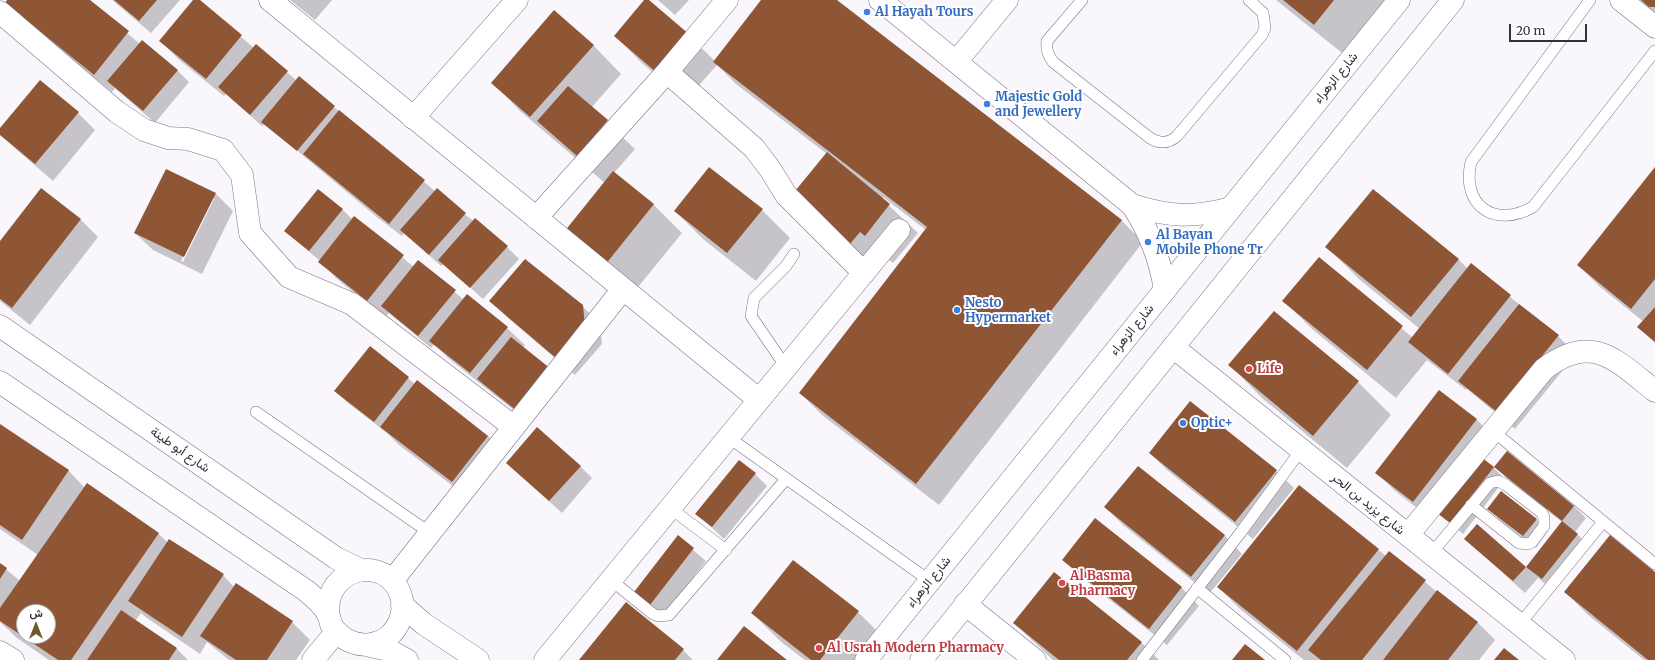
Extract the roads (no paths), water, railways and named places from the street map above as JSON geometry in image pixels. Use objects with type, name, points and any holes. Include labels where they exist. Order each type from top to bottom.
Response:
[{"type":"street","points":[[270,0],[758,399]]},
{"type":"street","points":[[413,118],[517,0]]},
{"type":"street","points":[[536,218],[666,72],[726,0]]},
{"type":"street","points":[[880,0],[1132,206],[1145,224],[1155,245],[1162,267],[1165,290]]},
{"type":"street","points":[[956,62],[1007,0]]},
{"type":"street","name":"شارع الزهراء","points":[[866,660],[1399,0]]},
{"type":"street","points":[[927,657],[965,604],[1453,0]]},
{"type":"street","points":[[1621,0],[1655,27]]},
{"type":"street","points":[[0,12],[117,112],[144,130],[168,138],[188,139],[223,150],[242,175],[250,233],[289,277],[352,304],[514,427]]},
{"type":"street","points":[[666,72],[754,148],[770,169],[786,195],[864,273]]},
{"type":"street","points":[[1132,206],[1156,213],[1181,216],[1206,214],[1231,208]]},
{"type":"street","points":[[545,660],[758,399],[899,230]]},
{"type":"street","points":[[392,581],[623,289]]},
{"type":"street","name":"شارع أبو طينة","points":[[0,326],[336,558],[361,570]]},
{"type":"street","name":"شارع يزيد بن الحر","points":[[1173,347],[1564,660]]},
{"type":"street","points":[[1408,535],[1544,369],[1556,359],[1579,352],[1602,353],[1615,359],[1655,391]]},
{"type":"street","points":[[0,382],[308,592],[345,639],[369,652],[389,650],[407,660]]},
{"type":"street","points":[[313,660],[332,623],[327,604],[335,585],[342,577],[361,570],[382,574],[392,581],[401,596],[402,604],[402,617],[397,628],[389,637],[378,642],[369,652]]},
{"type":"street","points":[[402,604],[424,624],[478,660]]},
{"type":"street","points":[[965,604],[1035,660]]},
{"type":"street","points":[[0,652],[13,660]]},
{"type":"lane","points":[[1082,0],[1047,41],[1046,48],[1049,56],[1053,62],[1150,138],[1156,142],[1164,143],[1171,141],[1177,136],[1262,35],[1265,28],[1264,13],[1249,0]]},
{"type":"lane","points":[[1590,0],[1470,162],[1468,174],[1469,187],[1474,200],[1484,208],[1496,214],[1508,216],[1521,214],[1533,207],[1655,51]]},
{"type":"lane","points":[[786,367],[750,316],[754,298],[786,266],[794,254]]},
{"type":"lane","points":[[256,412],[430,533]]},
{"type":"lane","points":[[1493,431],[1655,564]]},
{"type":"lane","points":[[728,437],[930,581]]},
{"type":"lane","points":[[1142,660],[1241,532],[1301,450]]},
{"type":"lane","points":[[611,580],[653,614],[663,617],[673,611],[786,478]]},
{"type":"lane","points":[[1431,554],[1471,505],[1490,483],[1498,481],[1506,485],[1542,513],[1544,526],[1532,542],[1528,544],[1519,544],[1471,505]]},
{"type":"lane","points":[[670,508],[726,550]]},
{"type":"lane","points":[[1519,625],[1603,522]]},
{"type":"lane","points":[[1197,588],[1285,660]]},
{"type":"place","name":"Al Hayah Tours","points":[[867,12]]},
{"type":"place","name":"Majestic Gold and Jewellery","points":[[987,104]]},
{"type":"place","name":"Al Bayan Mobile Phone Tr","points":[[1148,242]]},
{"type":"place","name":"Nesto Hypermarket","points":[[957,310]]},
{"type":"place","name":"Life","points":[[1249,369]]},
{"type":"place","name":"Optic+","points":[[1183,423]]},
{"type":"place","name":"Al Basma Pharmacy","points":[[1062,583]]},
{"type":"place","name":"Al Usrah Modern Pharmacy","points":[[819,648]]}]
